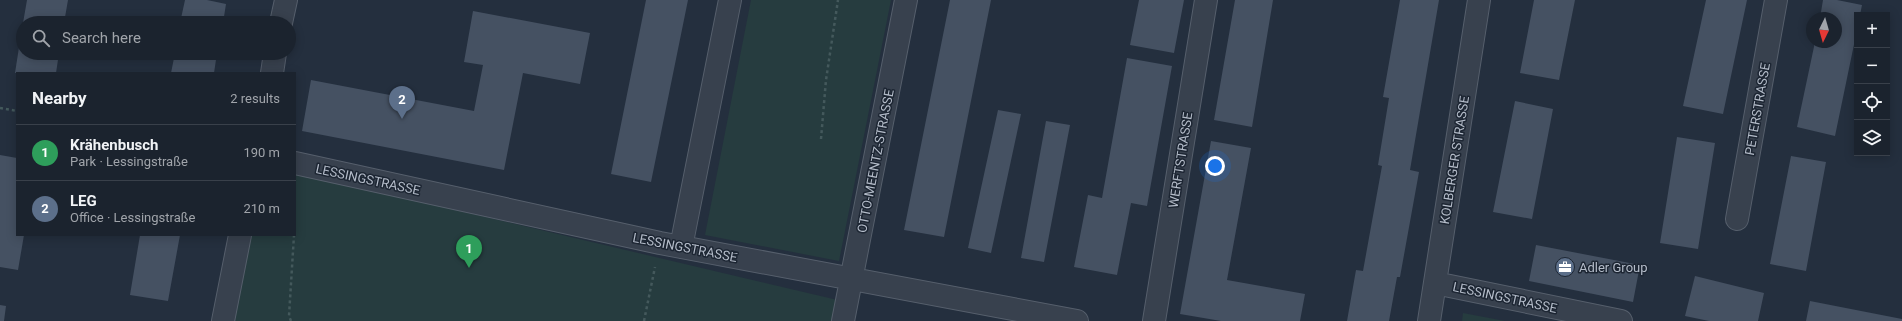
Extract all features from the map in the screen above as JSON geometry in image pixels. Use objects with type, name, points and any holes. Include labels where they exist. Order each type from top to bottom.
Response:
[{"type":"street","points":[[283,16],[286,0]]},
{"type":"street","points":[[681,247],[730,0]]},
{"type":"street","name":"OTTO-MEENTZ-STRASSE","points":[[843,321],[906,0]]},
{"type":"street","name":"WERFTSTRASSE","points":[[1154,321],[1206,0]]},
{"type":"street","name":"KOLBERGER STRASSE","points":[[1429,321],[1479,0]]},
{"type":"street","name":"PETERSTRASSE","points":[[1737,219],[1776,0]]},
{"type":"street","points":[[272,72],[274,60]]},
{"type":"street","name":"LESSINGSTRASSE","points":[[296,163],[681,247],[851,280],[1077,321]]},
{"type":"street","points":[[223,321],[240,236]]},
{"type":"street","name":"LESSINGSTRASSE","points":[[1435,283],[1621,321]]},
{"type":"path","points":[[820,139],[826,80],[838,0]]},
{"type":"path","points":[[0,108],[16,111]]},
{"type":"path","points":[[291,321],[289,316],[294,236]]},
{"type":"path","points":[[644,321],[660,242]]},
{"type":"green space","points":[[751,0],[891,0],[839,261],[705,235]]},
{"type":"green space","points":[[296,172],[846,302],[841,321],[222,321],[240,236],[296,236]]},
{"type":"green space","points":[[1463,313],[1505,321],[1462,321]]},
{"type":"building","points":[[27,0],[68,0],[65,16],[24,16]]},
{"type":"building","points":[[185,0],[207,0],[226,4],[224,16],[182,16]]},
{"type":"building","points":[[646,0],[688,0],[651,182],[611,174]]},
{"type":"building","points":[[950,0],[991,0],[944,237],[904,230]]},
{"type":"building","points":[[1139,0],[1184,0],[1174,53],[1130,45]]},
{"type":"building","points":[[1235,0],[1273,0],[1252,127],[1214,120]]},
{"type":"building","points":[[1400,0],[1439,0],[1410,170],[1419,172],[1400,277],[1397,277],[1389,321],[1347,321],[1356,270],[1363,271],[1382,166],[1378,165],[1389,98],[1383,97]]},
{"type":"building","points":[[1534,0],[1575,0],[1559,80],[1520,73]]},
{"type":"building","points":[[1706,0],[1747,0],[1723,114],[1683,106]]},
{"type":"building","points":[[1823,0],[1837,0],[1862,5],[1861,12],[1854,12],[1854,44],[1835,136],[1797,127],[1814,48],[1842,48],[1842,12],[1821,12]]},
{"type":"building","points":[[473,11],[590,33],[580,84],[523,73],[504,170],[302,131],[311,80],[474,111],[483,65],[464,62]]},
{"type":"building","points":[[1127,58],[1172,66],[1147,206],[1131,203],[1117,275],[1074,267],[1088,195],[1102,198]]},
{"type":"building","points":[[17,60],[58,60],[56,72],[15,73]]},
{"type":"building","points":[[174,60],[216,60],[214,72],[171,72]]},
{"type":"building","points":[[1515,101],[1553,109],[1532,219],[1493,212]]},
{"type":"building","points":[[998,110],[1021,114],[991,253],[968,248]]},
{"type":"building","points":[[1046,121],[1070,125],[1044,262],[1021,258]]},
{"type":"building","points":[[1677,137],[1715,143],[1698,249],[1660,243]]},
{"type":"building","points":[[1211,141],[1251,148],[1227,280],[1305,294],[1300,321],[1221,321],[1180,314]]},
{"type":"building","points":[[0,155],[16,158],[16,236],[24,236],[18,270],[0,267]]},
{"type":"building","points":[[1791,156],[1826,162],[1806,271],[1770,264]]},
{"type":"building","points":[[140,236],[180,236],[168,301],[130,295]]},
{"type":"building","points":[[1536,245],[1640,265],[1633,302],[1529,281]]},
{"type":"building","points":[[1695,276],[1764,293],[1758,321],[1709,321],[1685,316]]},
{"type":"building","points":[[1810,301],[1902,319],[1902,321],[1806,321]]},
{"type":"building","points":[[0,305],[6,306],[4,321],[0,321]]},
{"type":"place","name":"LEG","points":[[402,119]]},
{"type":"place","name":"Adler Group","points":[[1565,267]]},
{"type":"place","name":"Krähenbusch","points":[[469,268]]}]
